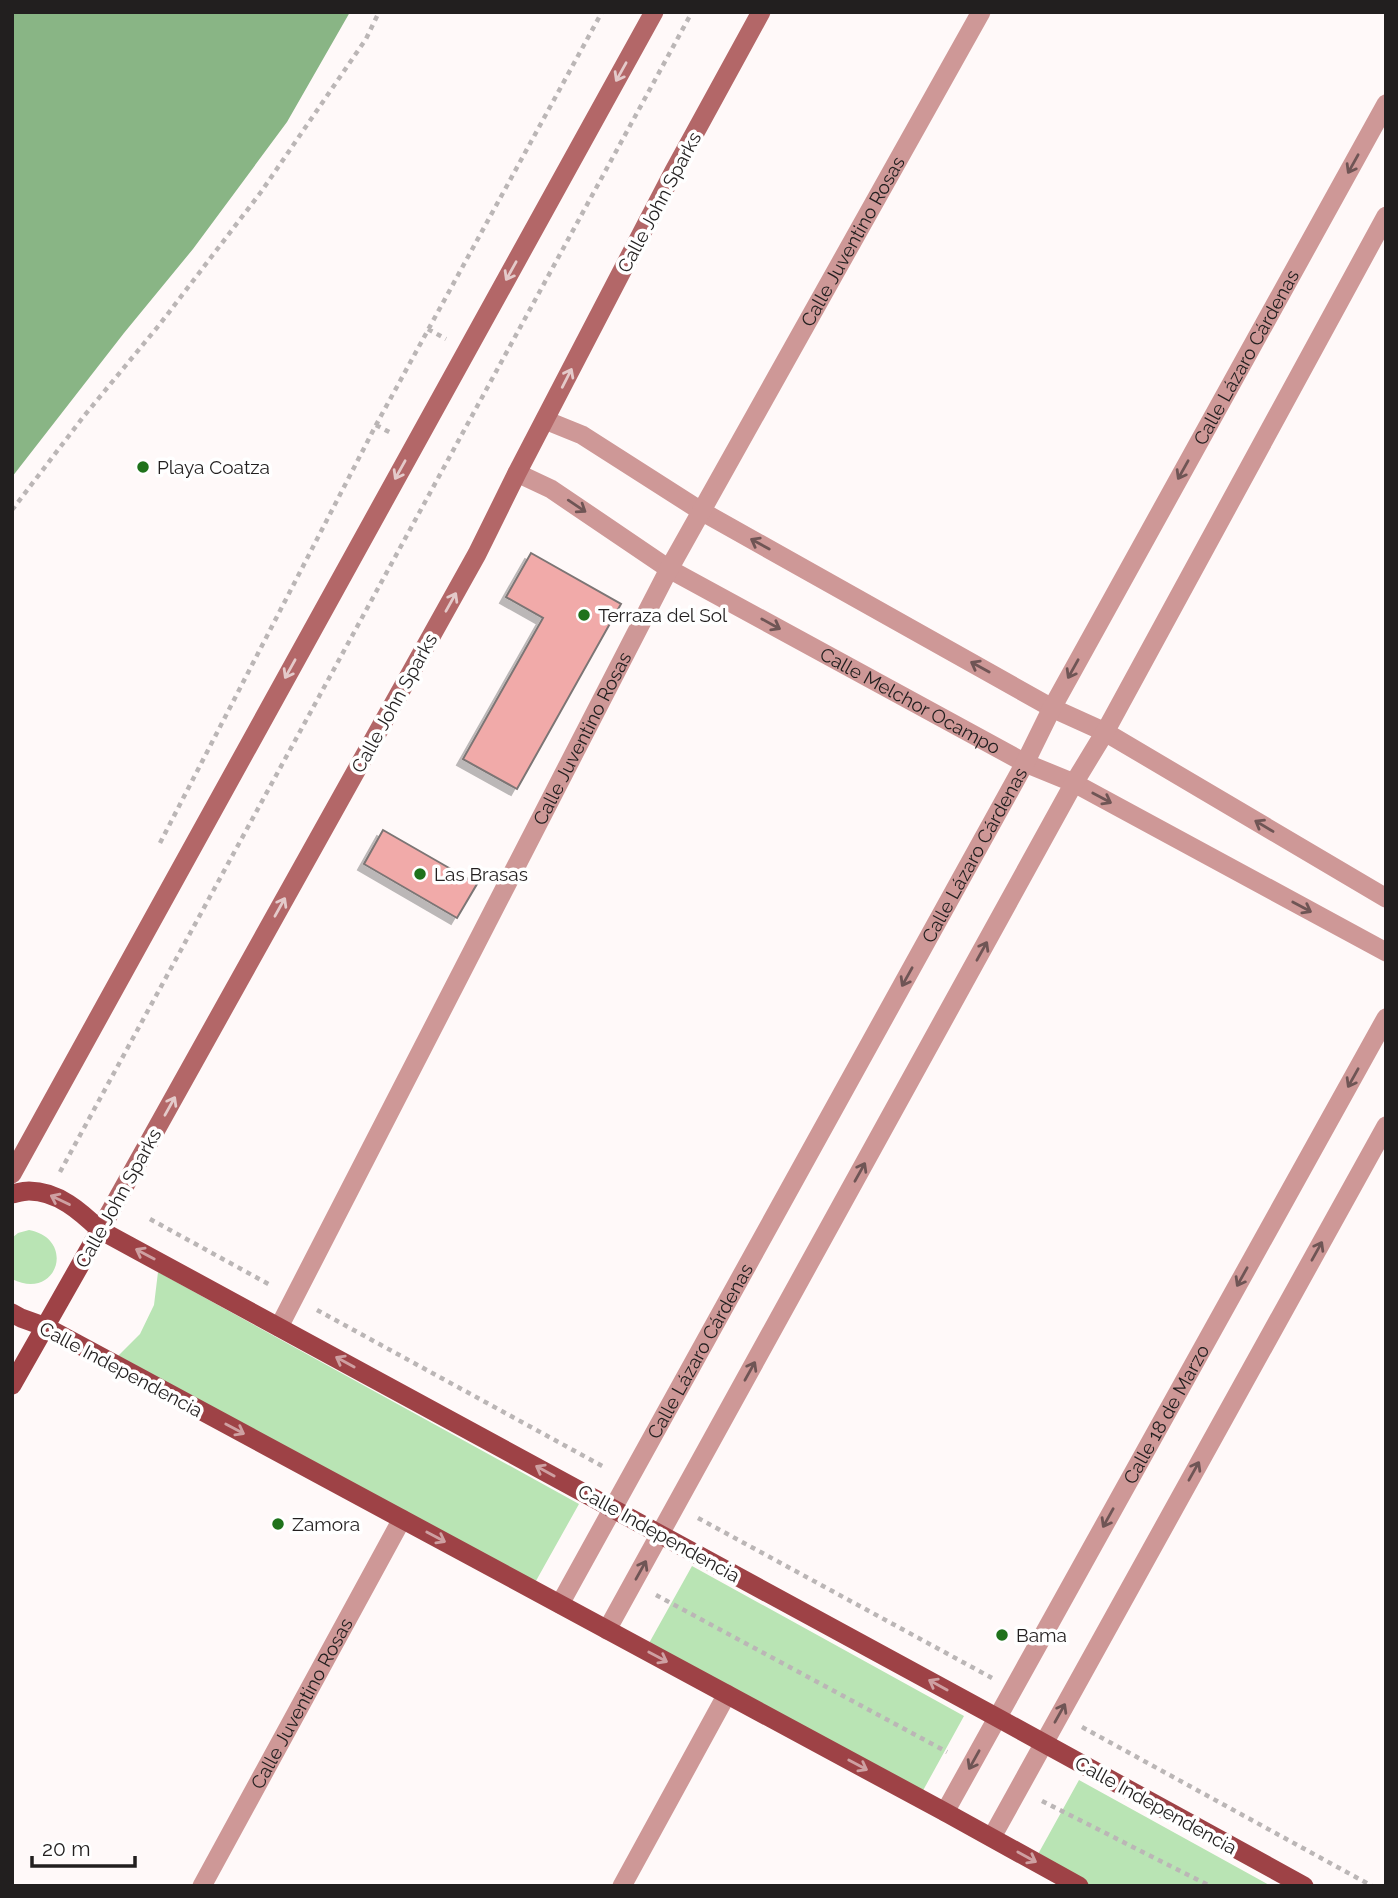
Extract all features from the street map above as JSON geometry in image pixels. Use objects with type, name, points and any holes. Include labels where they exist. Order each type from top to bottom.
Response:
[{"type":"main road","points":[[12,1174],[654,12]]},
{"type":"main road","name":"Calle John Sparks","points":[[12,1385],[477,554],[674,171],[761,12]]},
{"type":"main road","name":"Calle Independencia","points":[[12,1195],[29,1191],[53,1196],[77,1209],[100,1230],[1304,1886]]},
{"type":"main road","name":"Calle Independencia","points":[[12,1312],[46,1327],[946,1812],[1076,1885]]},
{"type":"street","name":"Calle Juventino Rosas","points":[[279,1327],[670,569],[981,12]]},
{"type":"street","name":"Calle Lázaro Cárdenas","points":[[560,1604],[1386,104]]},
{"type":"street","points":[[607,1630],[1074,783],[1105,732],[1386,216]]},
{"type":"street","points":[[545,420],[582,435],[701,511],[1052,708],[1105,732],[1386,898]]},
{"type":"street","name":"Calle Melchor Ocampo","points":[[517,473],[551,489],[670,569],[1025,763],[1074,783],[1386,952]]},
{"type":"street","name":"Calle 18 de Marzo","points":[[946,1812],[1386,1018]]},
{"type":"street","points":[[992,1837],[1386,1126]]},
{"type":"street","name":"Calle Juventino Rosas","points":[[202,1886],[402,1519]]},
{"type":"street","points":[[622,1886],[727,1694]]},
{"type":"path","points":[[12,510],[261,192],[366,39],[379,12]]},
{"type":"path","points":[[159,845],[376,425],[602,12]]},
{"type":"path","points":[[59,1173],[692,12]]},
{"type":"path","points":[[150,1219],[629,1480]]},
{"type":"path","points":[[676,1506],[1013,1690]]},
{"type":"path","points":[[633,1583],[971,1766]]},
{"type":"path","points":[[1059,1715],[1373,1886]]},
{"type":"path","points":[[1018,1789],[1210,1886]]},
{"type":"shaded area","points":[[12,12],[350,12],[287,122],[193,249],[12,477]]},
{"type":"shaded area","points":[[29,1230],[44,1236],[53,1245],[57,1256],[50,1276],[40,1282],[28,1284],[12,1279],[12,1238]]},
{"type":"shaded area","points":[[158,1272],[579,1504],[532,1588],[116,1358],[140,1334],[154,1305]]},
{"type":"shaded area","points":[[692,1566],[964,1716],[920,1796],[648,1645]]},
{"type":"shaded area","points":[[1079,1780],[1271,1886],[1092,1886],[1037,1856]]},
{"type":"building","points":[[531,553],[621,604],[517,789],[463,759],[543,618],[506,597]]},
{"type":"building","name":"Las Brasas","points":[[383,830],[477,884],[457,918],[364,864]]},
{"type":"place","name":"Playa Coatza","points":[[143,467]]},
{"type":"place","name":"Terraza del Sol","points":[[584,615]]},
{"type":"place","name":"Las Brasas","points":[[420,874]]},
{"type":"place","name":"Zamora","points":[[278,1524]]},
{"type":"place","name":"Bama","points":[[1002,1635]]}]
